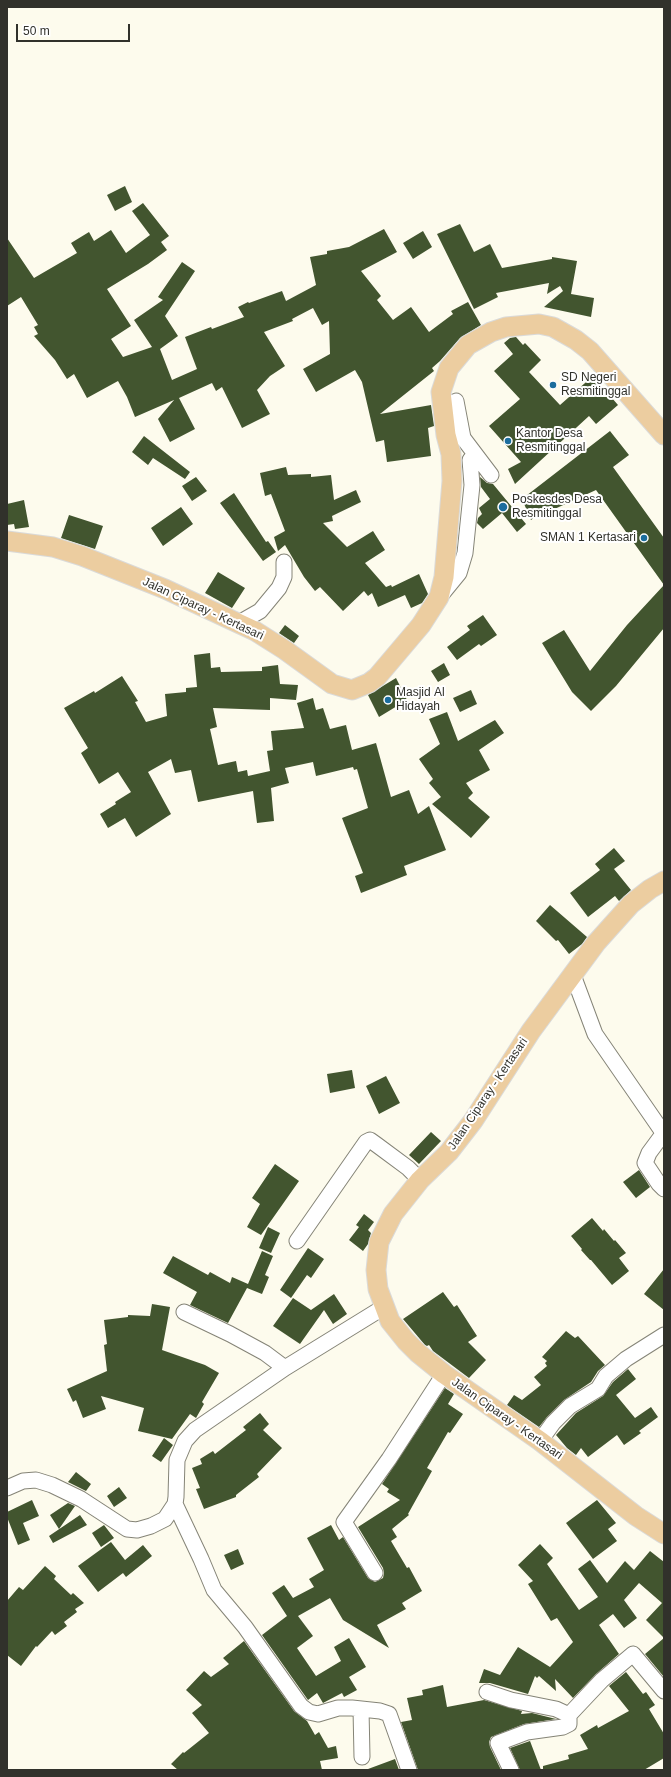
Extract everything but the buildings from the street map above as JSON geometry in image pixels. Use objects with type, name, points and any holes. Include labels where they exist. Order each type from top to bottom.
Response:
[{"type":"main road","name":"Jalan Ciparay - Kertasari","points":[[7,541],[53,547],[82,556],[165,589],[239,623],[285,650],[332,684],[352,690],[369,683],[377,677],[421,625],[439,597],[444,577],[452,481],[450,454],[446,435],[441,392],[449,368],[468,345],[491,332],[506,327],[539,324],[553,328],[576,340],[590,351],[664,435]]},
{"type":"main road","name":"Jalan Ciparay - Kertasari","points":[[664,881],[650,889],[631,904],[596,944],[531,1031],[473,1121],[449,1152],[420,1180],[393,1214],[379,1242],[376,1270],[378,1289],[384,1307],[390,1321],[406,1341],[444,1374],[540,1441],[636,1516],[664,1534]]},
{"type":"street","points":[[456,401],[463,438],[490,475]]},
{"type":"street","points":[[439,597],[459,573],[465,553],[472,484],[470,460],[475,454]]},
{"type":"street","points":[[239,623],[260,611],[279,588],[284,577],[284,562]]},
{"type":"street","points":[[573,975],[595,1034],[664,1134],[649,1153],[645,1163],[664,1189]]},
{"type":"street","points":[[297,1240],[366,1142],[370,1140],[408,1168],[420,1180]]},
{"type":"street","points":[[7,1488],[23,1481],[36,1480],[52,1485],[81,1499],[127,1530],[137,1530],[158,1523],[165,1519],[175,1504],[177,1460],[185,1441],[195,1430],[285,1368],[384,1307]]},
{"type":"street","points":[[184,1312],[265,1353],[285,1368]]},
{"type":"street","points":[[540,1441],[553,1423],[570,1406],[598,1389],[606,1376],[626,1359],[644,1346],[664,1335]]},
{"type":"street","points":[[375,1573],[344,1522],[389,1459],[444,1374]]},
{"type":"street","points":[[175,1504],[214,1590],[245,1627],[301,1706],[309,1712],[318,1714],[338,1708],[380,1711],[389,1714],[409,1770]]},
{"type":"street","points":[[511,1770],[498,1743],[527,1732],[563,1727],[569,1724],[569,1715],[602,1680],[633,1654],[664,1691]]},
{"type":"street","points":[[487,1692],[511,1700],[556,1709],[569,1715]]},
{"type":"street","points":[[361,1709],[362,1757]]},
{"type":"place","name":"SD Negeri Resmitinggal","points":[[553,385]]},
{"type":"place","name":"Kantor Desa Resmitinggal","points":[[508,441]]},
{"type":"place","name":"Poskesdes Desa Resmitinggal","points":[[503,507]]},
{"type":"place","name":"SMAN 1 Kertasari","points":[[644,538]]},
{"type":"place","name":"Masjid Al Hidayah","points":[[388,700]]}]
